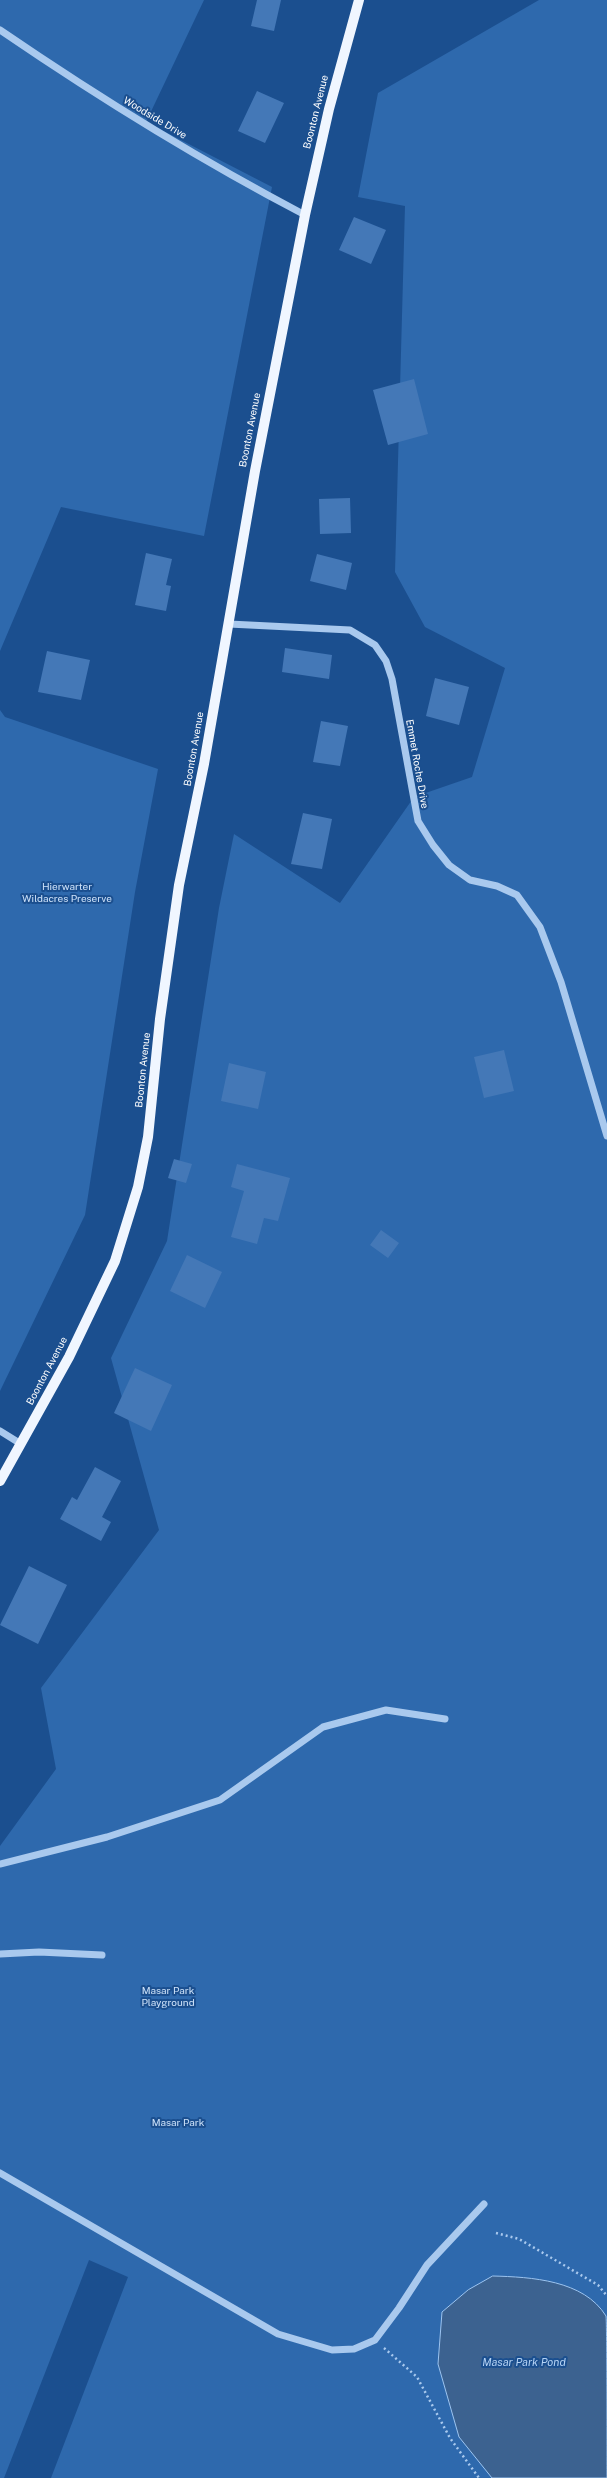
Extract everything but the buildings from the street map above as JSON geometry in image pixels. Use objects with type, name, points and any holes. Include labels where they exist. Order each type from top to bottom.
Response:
[{"type":"main road","name":"Boonton Avenue","points":[[0,1481],[69,1357],[115,1261],[138,1187],[148,1137],[160,1019],[179,885],[229,624],[256,464],[305,215],[328,109],[359,0]]},
{"type":"street","name":"Woodside Drive","points":[[0,30],[52,65],[167,137],[250,186],[305,215]]},
{"type":"street","name":"Emmet Roche Drive","points":[[229,624],[350,630],[375,645],[386,661],[392,679],[418,821],[433,845],[449,865],[470,880],[496,886],[517,895],[540,927],[561,982],[607,1136]]},
{"type":"street","points":[[0,1431],[21,1444]]},
{"type":"street","points":[[0,1864],[107,1837],[220,1800],[323,1727],[386,1710],[445,1719]]},
{"type":"street","points":[[0,1954],[39,1952],[102,1955]]},
{"type":"street","points":[[0,2173],[278,2334],[332,2350],[354,2349],[375,2340],[399,2308],[427,2265],[484,2204]]},
{"type":"path","points":[[496,2233],[519,2239],[598,2285],[607,2296]]},
{"type":"path","points":[[375,2340],[417,2377],[450,2438],[478,2478]]},
{"type":"green space","points":[[0,0],[204,0],[146,122],[272,187],[204,536],[61,507],[0,651]]},
{"type":"green space","points":[[539,0],[607,0],[607,2478],[51,2478],[128,2277],[89,2260],[4,2478],[0,2478],[0,1846],[56,1769],[41,1688],[159,1530],[111,1358],[167,1241],[219,908],[234,834],[340,903],[414,797],[472,777],[505,668],[425,627],[395,572],[405,206],[358,197],[378,93]]},
{"type":"green space","name":"Hierwarter Wildacres Preserve","points":[[0,710],[5,717],[158,769],[135,892],[85,1215],[0,1391]]},
{"type":"water","name":"Masar Park Pond","points":[[493,2276],[540,2280],[571,2288],[596,2304],[606,2316],[607,2478],[492,2478],[459,2437],[438,2364],[442,2312],[468,2290]]},
{"type":"park label","name":"Masar Park Playground","points":[[168,1996]]},
{"type":"park label","name":"Masar Park","points":[[178,2123]]}]
